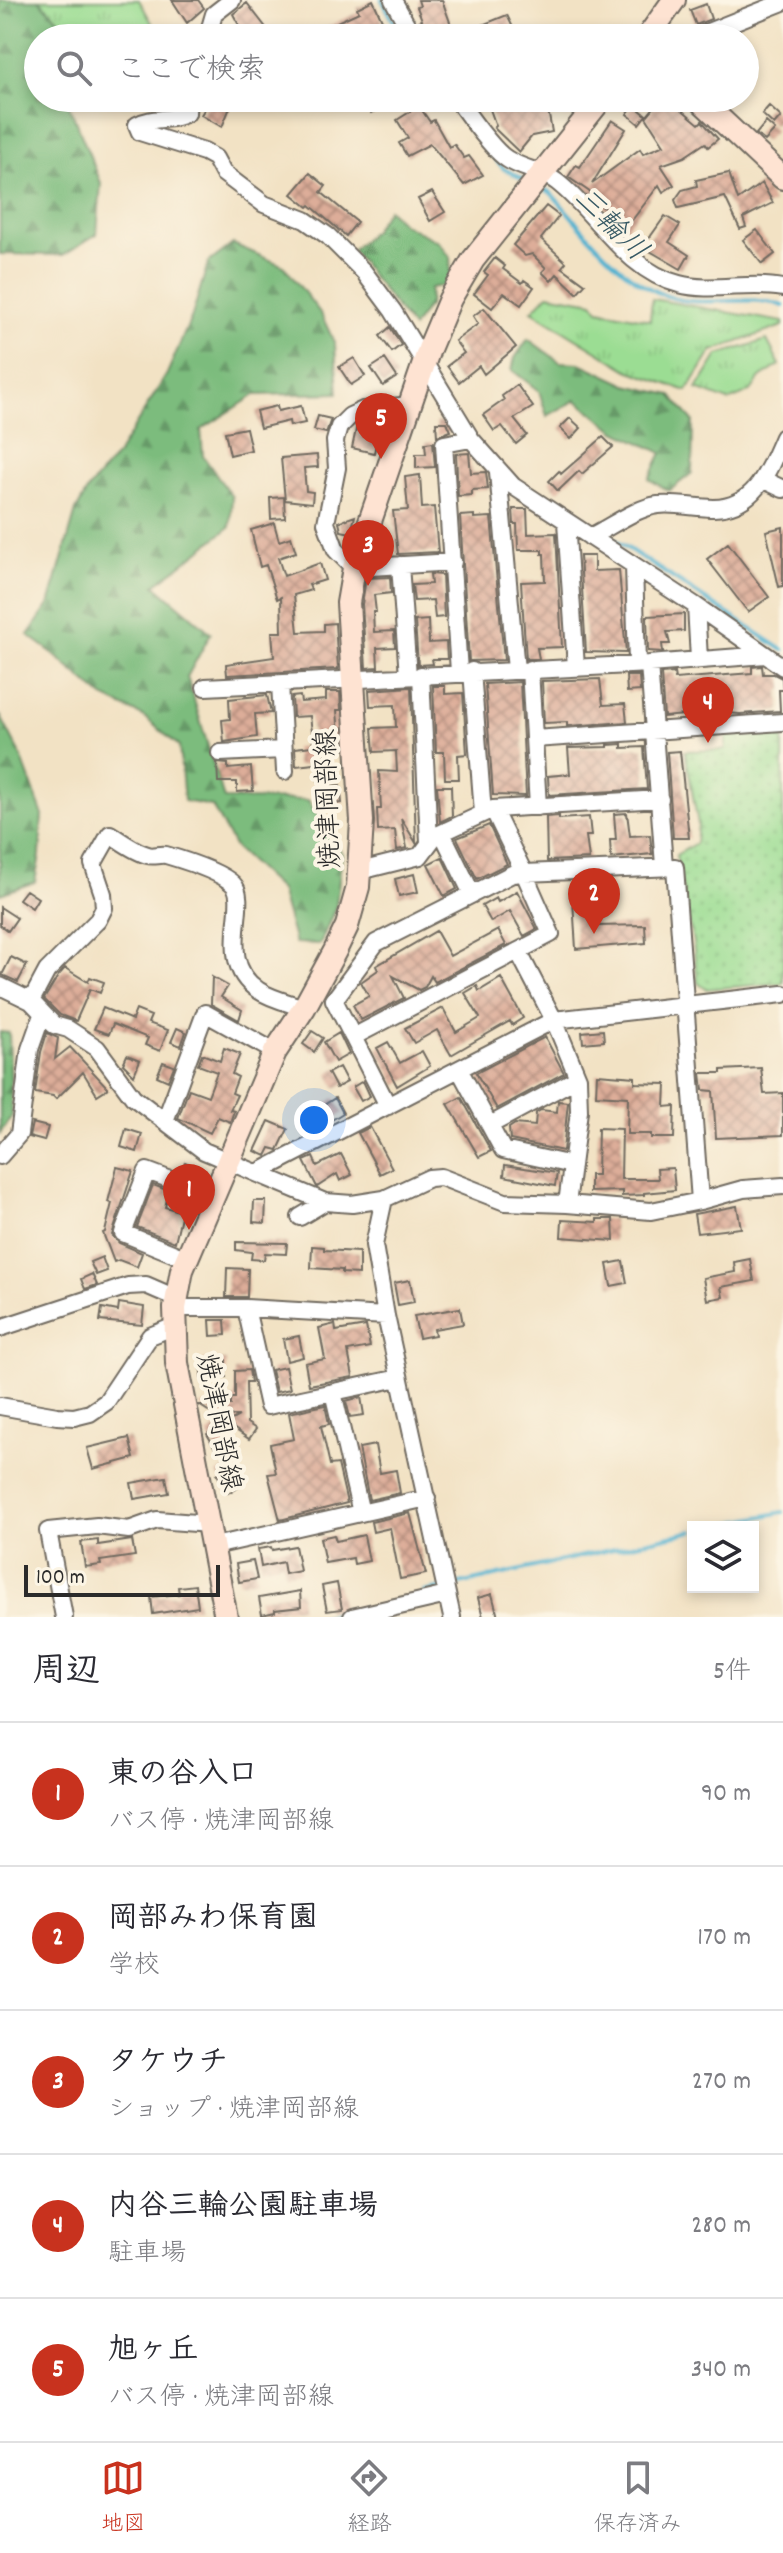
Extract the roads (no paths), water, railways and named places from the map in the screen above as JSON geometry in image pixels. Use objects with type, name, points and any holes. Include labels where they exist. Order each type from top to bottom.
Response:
[{"type":"main road","points":[[657,24],[674,0]]},
{"type":"main road","name":"焼津岡部線","points":[[226,1617],[177,1363],[175,1311],[187,1259],[275,1052],[304,1008],[347,926],[360,871],[362,821],[348,603],[354,568],[450,299],[473,260],[591,112]]},
{"type":"main road","points":[[713,112],[783,178]]},
{"type":"street","points":[[211,24],[214,14],[232,0]]},
{"type":"street","points":[[393,0],[406,24]]},
{"type":"street","points":[[728,24],[783,2]]},
{"type":"street","points":[[183,112],[180,117],[145,121],[137,125],[140,132],[215,158],[223,173],[264,204],[305,220],[328,236],[364,272],[393,311],[471,439],[498,472],[526,497],[696,606],[783,667]]},
{"type":"street","points":[[466,112],[504,158],[556,181],[630,256],[659,277],[691,286],[754,284],[783,288]]},
{"type":"street","points":[[411,405],[363,410],[350,416],[339,427],[335,441],[337,468],[326,523],[336,550],[354,568],[453,562]]},
{"type":"street","points":[[590,537],[658,505],[727,506],[752,494],[764,480],[783,437]]},
{"type":"street","points":[[353,1037],[551,934],[524,873],[488,811],[466,672],[444,444],[471,439]]},
{"type":"street","points":[[498,472],[534,739],[538,807]]},
{"type":"street","points":[[764,480],[783,489]]},
{"type":"street","points":[[566,522],[576,667]]},
{"type":"street","points":[[400,565],[435,837],[472,894]]},
{"type":"street","points":[[634,566],[643,664],[656,732],[664,866]]},
{"type":"street","points":[[696,606],[699,659]]},
{"type":"street","points":[[205,687],[766,655]]},
{"type":"street","points":[[280,684],[285,771]]},
{"type":"street","points":[[534,739],[783,722]]},
{"type":"street","points":[[220,753],[283,750]]},
{"type":"street","points":[[360,871],[420,856],[435,837],[488,811],[660,799]]},
{"type":"street","points":[[31,1001],[47,971],[98,920],[104,908],[103,894],[93,864],[110,834],[149,856],[163,854],[224,877],[236,886],[240,897],[234,935],[237,960],[245,977],[259,991],[304,1008]]},
{"type":"street","points":[[388,1106],[334,1000],[376,943],[512,874],[675,867],[700,1201]]},
{"type":"street","points":[[518,951],[554,1020],[578,1078],[579,1111],[567,1204]]},
{"type":"street","points":[[0,986],[31,1001],[54,1025],[68,1029],[97,1048],[133,1097],[204,1151],[325,1202],[352,1204],[384,1199],[429,1178],[441,1177],[505,1202],[651,1211],[757,1186],[783,1186]]},
{"type":"street","points":[[257,1173],[554,1020],[783,994]]},
{"type":"street","points":[[165,1121],[205,1013],[275,1052]]},
{"type":"street","points":[[0,1156],[19,1134],[30,1049],[42,1015]]},
{"type":"street","points":[[459,1069],[503,1150],[572,1165]]},
{"type":"street","points":[[490,1125],[578,1078]]},
{"type":"street","points":[[187,1259],[123,1233],[147,1171],[214,1196]]},
{"type":"street","points":[[384,1199],[374,1245],[386,1316],[452,1617]]},
{"type":"street","points":[[300,1217],[325,1202]]},
{"type":"street","points":[[0,1328],[128,1286],[146,1285],[175,1311]]},
{"type":"street","points":[[0,1406],[57,1416],[74,1417],[90,1413],[106,1402],[150,1336],[175,1311],[246,1308],[386,1316]]},
{"type":"street","points":[[246,1308],[268,1406],[399,1378]]},
{"type":"street","points":[[333,1392],[361,1513]]},
{"type":"street","points":[[214,1546],[427,1498]]},
{"type":"street","points":[[64,1617],[48,1531],[97,1526],[129,1530],[157,1520],[209,1524]]},
{"type":"street","points":[[352,1617],[447,1595]]},
{"type":"waterway","name":"三輪川","points":[[382,0],[395,24]]},
{"type":"waterway","name":"三輪川","points":[[456,112],[473,134]]},
{"type":"waterway","name":"三輪川","points":[[495,159],[504,169],[527,181]]},
{"type":"waterway","name":"三輪川","points":[[542,188],[550,192],[612,260],[648,287],[690,301],[749,300],[783,306]]},
{"type":"waterway","points":[[615,540],[783,650]]},
{"type":"waterway","points":[[740,1521],[783,1512]]},
{"type":"waterway","points":[[451,1586],[687,1532]]},
{"type":"waterway","points":[[424,1592],[443,1588]]},
{"type":"waterway","points":[[321,1617],[349,1610]]},
{"type":"place","name":"旭ヶ丘","points":[[381,459]]},
{"type":"place","name":"タケウチ","points":[[368,586]]},
{"type":"place","name":"内谷三輪公園駐車場","points":[[708,743]]},
{"type":"place","name":"岡部みわ保育園","points":[[594,934]]},
{"type":"place","name":"東の谷入口","points":[[189,1230]]}]
